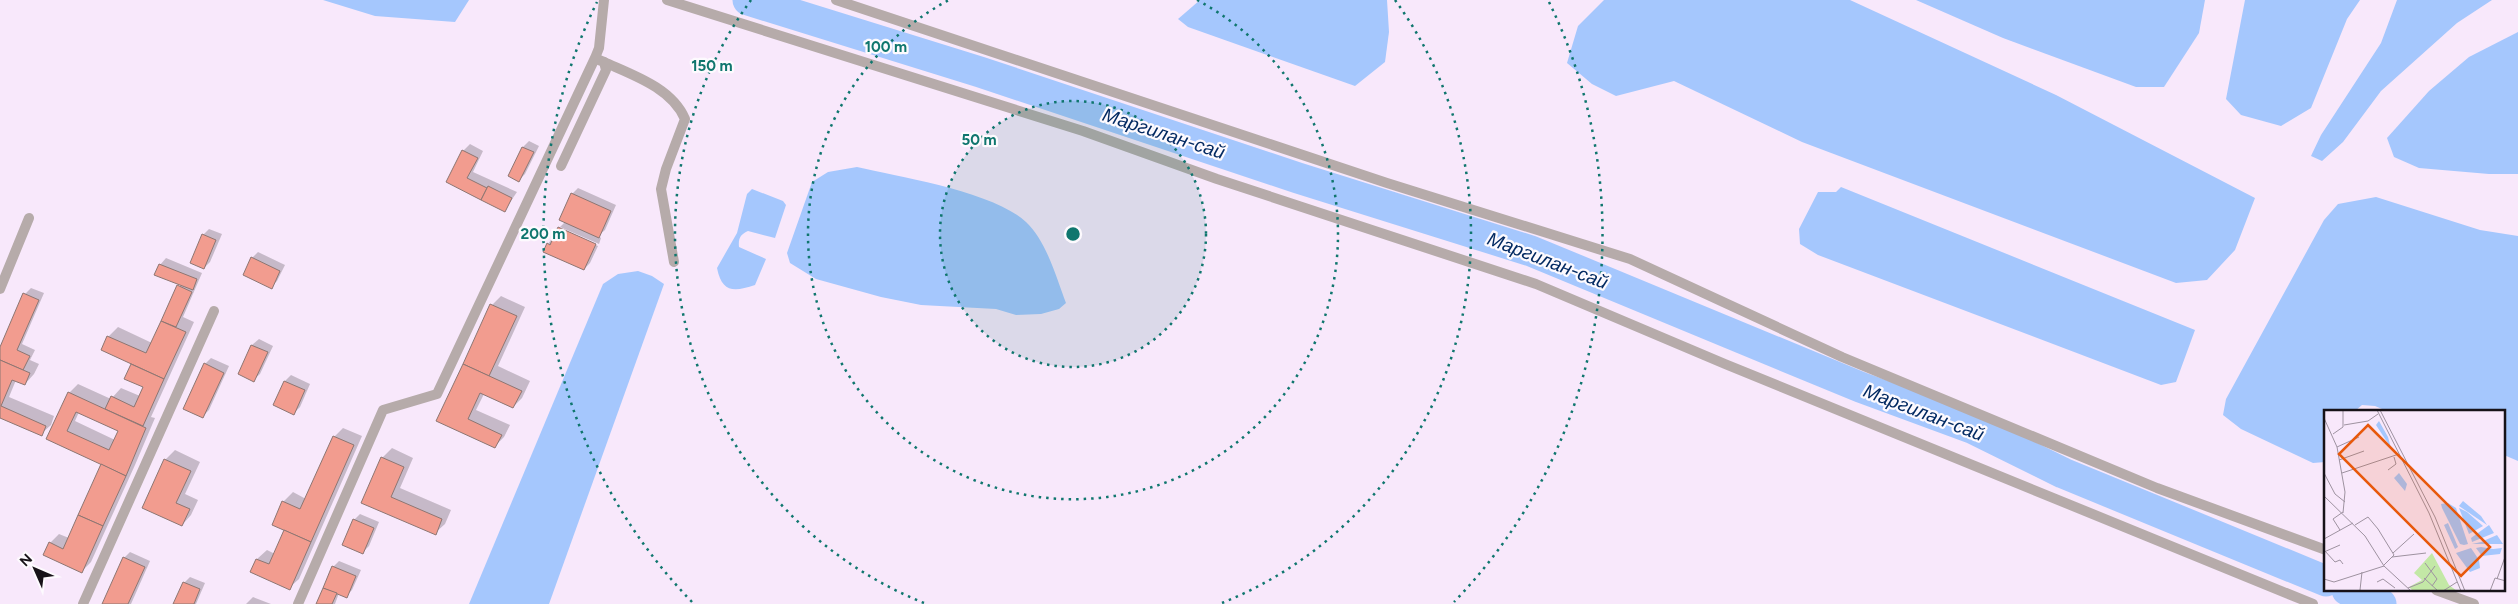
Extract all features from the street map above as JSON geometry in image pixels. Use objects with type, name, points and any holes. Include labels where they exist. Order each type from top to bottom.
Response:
[{"type":"lane","points":[[298,604],[383,410],[437,394],[600,60],[604,0]]},
{"type":"lane","points":[[667,0],[1083,131],[1226,182],[1536,284],[1725,364],[2313,604]]},
{"type":"lane","points":[[836,0],[1377,180],[1630,259],[1869,368],[2157,488],[2324,549]]},
{"type":"lane","points":[[561,166],[606,70],[600,60]]},
{"type":"lane","points":[[600,60],[650,83],[680,108],[685,119],[661,189],[674,262]]},
{"type":"lane","points":[[0,289],[29,218]]},
{"type":"lane","points":[[84,604],[214,311]]},
{"type":"lane","points":[[2441,592],[2474,604]]},
{"type":"water","points":[[323,0],[469,0],[455,22],[375,16]]},
{"type":"water","points":[[1200,0],[1387,0],[1389,32],[1385,62],[1355,86],[1188,27],[1178,19]]},
{"type":"water","points":[[1604,0],[1850,0],[2056,95],[2255,198],[2235,250],[2207,280],[2176,283],[1802,142],[1674,81],[1616,96],[1592,84],[1567,63],[1578,26]]},
{"type":"water","points":[[1916,0],[2205,0],[2199,33],[2164,87],[2136,87],[2003,38]]},
{"type":"water","points":[[2245,0],[2360,0],[2347,19],[2311,108],[2281,126],[2241,115],[2226,99]]},
{"type":"water","points":[[2397,0],[2492,0],[2457,23],[2381,91],[2343,142],[2322,161],[2311,156],[2321,135],[2381,43]]},
{"type":"water","points":[[2518,32],[2518,174],[2489,174],[2419,168],[2394,157],[2387,138],[2429,91],[2469,57]]},
{"type":"water","points":[[857,167],[946,187],[992,202],[1011,211],[1026,222],[1040,239],[1066,303],[1059,309],[1041,314],[1016,315],[996,309],[921,305],[881,297],[816,279],[790,263],[787,253],[812,182],[828,172]]},
{"type":"water","points":[[1841,187],[2195,330],[2176,382],[2161,385],[1818,255],[1800,244],[1799,229],[1818,192],[1836,192]]},
{"type":"water","points":[[752,189],[783,201],[786,205],[775,238],[748,231],[740,237],[739,247],[766,259],[755,285],[735,289],[726,286],[722,282],[717,268],[737,233],[747,194]]},
{"type":"water","points":[[2376,197],[2480,230],[2518,236],[2518,461],[2506,456],[2506,410],[2384,410],[2375,406],[2362,405],[2356,410],[2324,410],[2324,462],[2313,463],[2241,429],[2223,415],[2226,399],[2324,220],[2338,204]]},
{"type":"water","points":[[638,271],[652,276],[664,284],[549,604],[469,604],[603,284],[618,274]]},
{"type":"building","points":[[522,147],[534,152],[519,182],[508,176]]},
{"type":"building","points":[[462,150],[478,158],[467,178],[487,188],[481,200],[446,182]]},
{"type":"building","points":[[488,186],[512,198],[505,212],[481,200]]},
{"type":"building","points":[[571,193],[611,211],[599,238],[559,220]]},
{"type":"building","points":[[558,227],[596,244],[584,270],[543,252],[547,243],[550,245]]},
{"type":"building","points":[[202,234],[216,240],[204,269],[190,263]]},
{"type":"building","points":[[251,257],[280,271],[272,289],[243,275]]},
{"type":"building","points":[[159,264],[197,279],[193,290],[154,275]]},
{"type":"building","points":[[177,285],[192,292],[176,327],[161,321]]},
{"type":"building","points":[[23,293],[39,300],[17,350],[30,356],[23,370],[0,360],[0,347]]},
{"type":"building","points":[[490,304],[517,316],[489,376],[463,364]]},
{"type":"building","points":[[161,321],[186,332],[164,379],[101,350],[107,336],[146,353]]},
{"type":"building","points":[[251,345],[268,352],[254,382],[238,374]]},
{"type":"building","points":[[0,360],[30,373],[25,385],[12,380],[1,406],[46,426],[42,436],[0,418]]},
{"type":"building","points":[[204,363],[224,373],[203,418],[183,409]]},
{"type":"building","points":[[131,364],[164,379],[143,426],[105,409],[111,396],[134,407],[143,387],[124,379]]},
{"type":"building","points":[[463,364],[522,391],[513,408],[480,393],[468,419],[502,435],[495,448],[436,421]]},
{"type":"building","points":[[284,381],[305,390],[294,415],[273,405]]},
{"type":"building","points":[[68,392],[146,428],[126,476],[46,439]],"holes":[[[76,412],[118,431],[109,450],[67,431]]]},
{"type":"building","points":[[333,436],[354,445],[311,542],[272,525],[282,501],[300,509]]},
{"type":"building","points":[[381,457],[404,467],[391,497],[442,519],[436,535],[361,503]]},
{"type":"building","points":[[164,459],[191,471],[176,503],[190,509],[182,526],[142,508]]},
{"type":"building","points":[[101,464],[126,476],[103,526],[78,515]]},
{"type":"building","points":[[78,515],[103,526],[82,573],[43,555],[49,542],[63,549]]},
{"type":"building","points":[[353,519],[374,528],[363,554],[342,545]]},
{"type":"building","points":[[284,530],[311,542],[290,590],[250,572],[256,559],[269,564]]},
{"type":"building","points":[[123,557],[145,567],[128,604],[102,604]]},
{"type":"building","points":[[332,566],[356,576],[347,598],[323,588]]},
{"type":"building","points":[[183,582],[200,589],[194,604],[173,604]]},
{"type":"building","points":[[323,588],[337,593],[332,604],[316,604]]},
{"type":"waterway","name":"Маргилан-сай","points":[[748,0],[980,72],[1298,178],[1531,251],[1860,387],[1974,429],[2063,473],[2324,580]]},
{"type":"waterway","name":"Маргилан-сай","points":[[2352,592],[2381,604]]}]
